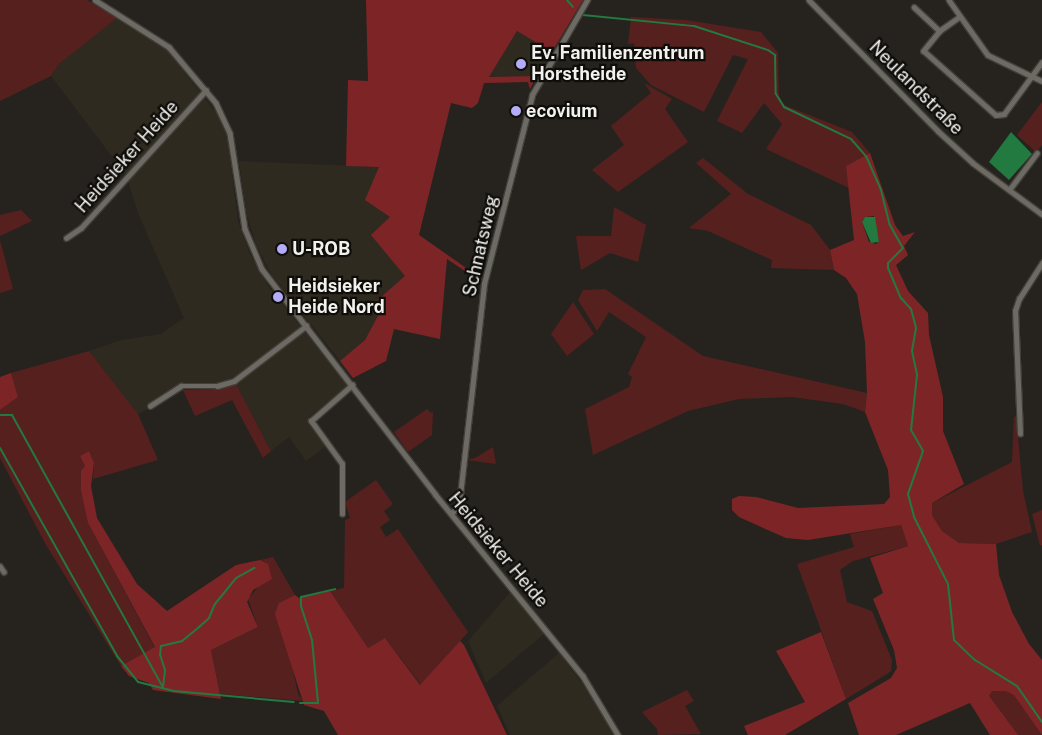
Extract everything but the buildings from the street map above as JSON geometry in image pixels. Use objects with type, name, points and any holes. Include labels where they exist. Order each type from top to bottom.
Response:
[{"type":"street","name":"Heidsieker Heide","points":[[96,0],[169,47],[221,110],[230,133],[241,211],[252,248],[267,276],[434,494],[452,513],[583,676],[618,735]]},
{"type":"street","name":"Schnatsweg","points":[[452,513],[458,504],[484,284],[532,95],[587,0]]},
{"type":"street","name":"Neulandstraße","points":[[808,0],[938,131],[1009,190],[1042,214]]},
{"type":"street","points":[[949,0],[988,55],[1042,81]]},
{"type":"street","points":[[914,7],[940,32]]},
{"type":"street","points":[[960,17],[940,32],[926,46],[924,51],[927,56],[996,115],[1004,114],[1042,62]]},
{"type":"street","name":"Heidsieker Heide","points":[[66,238],[81,228],[206,90]]},
{"type":"street","points":[[1009,190],[1037,153]]},
{"type":"street","points":[[1020,434],[1015,311],[1019,298],[1042,263]]},
{"type":"street","points":[[150,406],[181,386],[218,386],[234,381],[306,326]]},
{"type":"street","points":[[342,514],[342,464],[311,421],[352,385]]},
{"type":"street","points":[[0,566],[4,572]]},
{"type":"shaded area","points":[[0,0],[87,0],[117,18],[59,64],[51,76],[0,101]]},
{"type":"shaded area","points":[[366,0],[583,0],[552,52],[517,31],[489,77],[537,76],[530,89],[528,82],[484,83],[478,103],[472,108],[451,103],[419,235],[482,279],[481,282],[447,259],[440,339],[394,329],[386,361],[353,378],[340,361],[365,340],[380,312],[373,304],[405,276],[371,235],[390,217],[365,200],[379,167],[346,166],[348,80],[368,81]]},
{"type":"shaded area","points":[[631,17],[686,20],[761,32],[778,53],[779,96],[784,105],[852,132],[870,153],[846,166],[849,188],[766,149],[782,124],[764,103],[742,133],[717,121],[748,59],[733,55],[704,112],[651,85],[636,68],[634,43],[628,44]]},
{"type":"shaded area","points":[[117,18],[167,50],[221,119],[227,135],[238,221],[250,254],[268,286],[348,386],[309,417],[309,424],[326,446],[306,461],[289,437],[271,451],[236,384],[183,390],[138,414],[89,351],[121,340],[161,334],[184,318],[138,213],[126,175],[51,76],[59,64]]},
{"type":"shaded area","name":"Ev. Familienzentrum Horstheide","points":[[517,31],[552,52],[537,76],[489,77]]},
{"type":"shaded area","points":[[644,83],[672,99],[665,109],[688,142],[618,192],[592,170],[624,145],[611,126],[651,93]]},
{"type":"shaded area","points":[[1042,102],[1042,145],[1036,152],[1017,135]]},
{"type":"shaded area","points":[[1011,132],[1032,154],[1009,180],[989,162]]},
{"type":"shaded area","points":[[870,153],[895,225],[903,236],[915,232],[904,246],[908,255],[896,265],[908,291],[928,313],[929,335],[943,397],[943,431],[964,484],[932,503],[932,515],[942,531],[959,543],[996,544],[999,575],[1012,612],[1029,644],[1042,660],[1042,735],[1014,695],[1006,691],[992,691],[989,696],[1018,735],[990,735],[970,703],[896,735],[859,735],[848,703],[891,678],[897,668],[894,650],[873,599],[883,593],[870,558],[908,546],[901,525],[808,540],[786,538],[739,517],[732,510],[732,499],[739,496],[756,497],[798,508],[884,504],[890,497],[888,470],[865,412],[867,393],[865,342],[857,294],[846,278],[834,270],[830,250],[854,240],[846,166]],"holes":[[[874,216],[879,242],[876,244],[869,242],[862,222],[865,217]]]},
{"type":"shaded area","points":[[703,158],[748,194],[811,225],[830,250],[834,270],[771,268],[772,260],[708,231],[689,228],[731,194],[696,163]]},
{"type":"shaded area","points":[[239,161],[379,167],[391,217],[372,235],[406,276],[373,304],[380,312],[365,340],[340,361],[272,275],[256,245],[246,211]]},
{"type":"shaded area","points":[[614,207],[646,225],[638,262],[610,253],[581,270],[576,236],[611,236]]},
{"type":"shaded area","points":[[21,210],[32,221],[0,236],[0,215]]},
{"type":"shaded area","points":[[865,217],[875,217],[879,242],[871,243],[862,222]]},
{"type":"shaded area","points":[[0,240],[13,289],[0,293]]},
{"type":"shaded area","points":[[605,289],[703,356],[867,393],[865,412],[843,404],[792,397],[739,399],[688,411],[593,455],[585,409],[629,387],[632,377],[628,374],[646,337],[609,312],[597,331],[578,300],[583,290]]},
{"type":"shaded area","points":[[573,302],[594,334],[567,356],[551,334]]},
{"type":"shaded area","points":[[89,351],[138,414],[158,460],[93,479],[94,463],[89,451],[80,456],[85,466],[88,523],[155,648],[121,666],[46,545],[0,458],[0,410],[18,397],[11,373]]},
{"type":"shaded area","points":[[11,373],[18,397],[0,410],[0,377]]},
{"type":"shaded area","points":[[236,384],[271,451],[263,458],[232,400],[195,416],[183,390],[224,388]]},
{"type":"shaded area","points":[[427,409],[431,413],[433,411],[432,435],[408,452],[394,432]]},
{"type":"shaded area","points":[[1016,416],[1023,491],[1032,532],[996,544],[959,543],[942,531],[932,515],[932,503],[1012,462],[1014,417]]},
{"type":"shaded area","points":[[493,447],[496,464],[467,460],[475,458]]},
{"type":"shaded area","points":[[89,451],[94,463],[91,486],[97,518],[137,584],[167,611],[236,565],[260,560],[268,564],[272,579],[253,590],[247,602],[258,627],[211,650],[221,699],[153,690],[149,683],[129,676],[121,666],[155,647],[88,523],[81,490],[81,471],[85,466],[80,456]]},
{"type":"shaded area","points":[[376,480],[393,504],[384,511],[390,520],[380,527],[386,537],[398,529],[468,632],[421,685],[385,638],[368,648],[330,591],[344,588],[345,520],[350,518],[345,502]]},
{"type":"shaded area","points":[[1042,510],[1042,545],[1040,546],[1032,514]]},
{"type":"shaded area","points":[[901,525],[908,546],[853,561],[840,570],[847,602],[872,611],[892,660],[891,671],[846,699],[797,564],[854,547],[850,534]]},
{"type":"shaded area","points":[[273,557],[295,595],[279,603],[298,694],[303,701],[220,694],[211,650],[258,627],[248,599],[259,586],[265,562],[260,560]]},
{"type":"shaded area","points":[[330,591],[368,648],[385,638],[420,685],[460,641],[464,645],[507,735],[338,735],[324,711],[304,705],[275,614],[279,603],[295,595],[299,598]]},
{"type":"shaded area","points":[[511,591],[544,634],[486,683],[468,641]]},
{"type":"shaded area","points":[[821,632],[846,699],[785,735],[748,735],[744,726],[805,702],[776,651]]},
{"type":"shaded area","points":[[559,653],[593,698],[613,735],[510,735],[497,706]]},
{"type":"shaded area","points":[[1006,672],[1042,735],[1000,735],[978,700]]},
{"type":"shaded area","points":[[687,690],[694,701],[685,706],[701,734],[658,735],[657,729],[642,712]]},
{"type":"waterway","points":[[567,0],[573,7]]},
{"type":"waterway","points":[[583,15],[694,26],[768,50],[775,55],[776,94],[784,107],[851,139],[866,156],[881,190],[890,225],[903,248],[888,263],[888,268],[901,298],[911,309],[916,328],[912,351],[917,375],[911,430],[923,451],[908,494],[914,517],[948,584],[954,640],[975,660],[1017,686],[1042,722]]},
{"type":"waterway","points":[[0,415],[12,415],[162,686]]},
{"type":"waterway","points":[[0,448],[117,656],[138,682],[174,691],[293,702]]},
{"type":"waterway","points":[[163,687],[165,670],[160,655],[161,646],[182,641],[198,628],[209,618],[215,604],[236,578],[254,568]]},
{"type":"waterway","points":[[300,703],[318,703],[312,640],[301,606],[301,597],[335,589]]},
{"type":"place","name":"Ev. Familienzentrum Horstheide","points":[[521,64]]},
{"type":"place","name":"ecovium","points":[[516,111]]},
{"type":"place","name":"U-ROB","points":[[282,249]]},
{"type":"place","name":"Heidsieker Heide Nord","points":[[278,297]]}]
